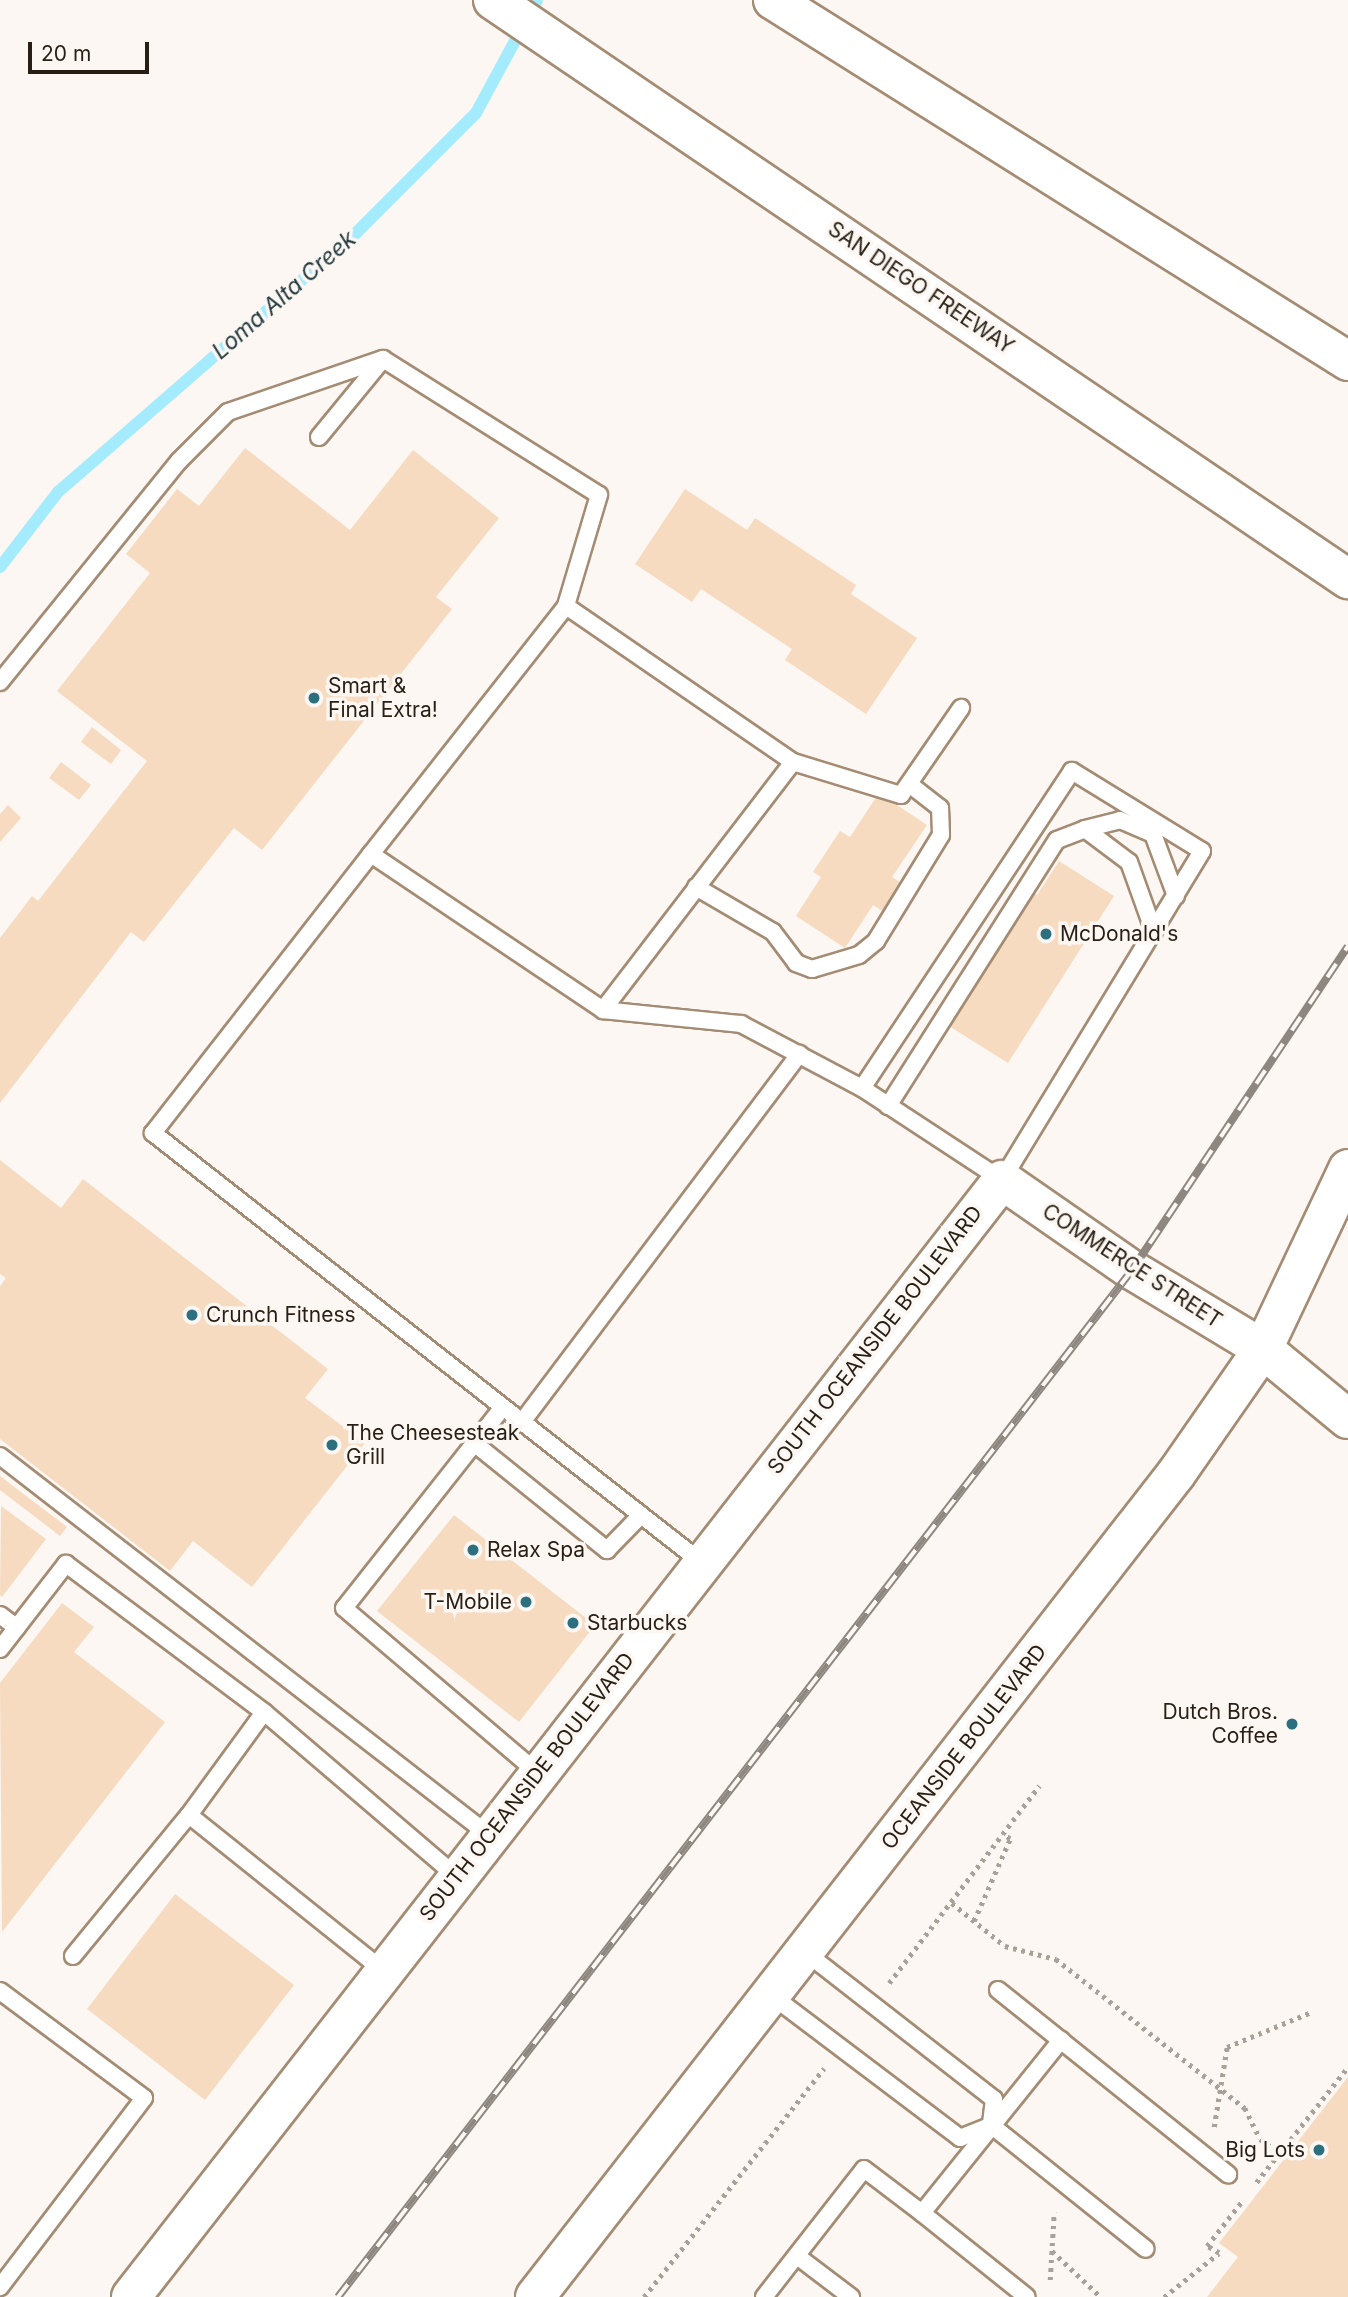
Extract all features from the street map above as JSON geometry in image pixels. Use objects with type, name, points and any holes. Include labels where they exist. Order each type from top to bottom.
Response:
[{"type":"main road","name":"SAN DIEGO FREEWAY","points":[[493,0],[634,92],[1348,579]]},
{"type":"main road","points":[[773,0],[1348,361]]},
{"type":"main road","name":"OCEANSIDE BOULEVARD","points":[[535,2297],[1176,1474],[1264,1349],[1348,1169]]},
{"type":"main road","name":"COMMERCE STREET","points":[[1002,1180],[1132,1270],[1264,1349]]},
{"type":"main road","name":"SOUTH OCEANSIDE BOULEVARD","points":[[131,2297],[701,1562],[1002,1180]]},
{"type":"main road","points":[[1264,1349],[1348,1395]]},
{"type":"main road","points":[[1264,1349],[1348,1419]]},
{"type":"lane","points":[[319,437],[383,359]]},
{"type":"lane","points":[[383,359],[599,495],[566,606],[153,1133],[701,1562]]},
{"type":"lane","points":[[0,682],[179,461],[228,412],[383,359]]},
{"type":"lane","points":[[566,606],[793,761],[901,795],[961,708]]},
{"type":"lane","points":[[603,1010],[793,761]]},
{"type":"lane","points":[[371,854],[603,1010],[741,1024],[862,1088],[1002,1180],[1202,851],[1072,771],[862,1088]]},
{"type":"lane","points":[[696,887],[773,932],[796,963],[812,969],[859,955],[876,941],[941,835],[940,808],[909,784]]},
{"type":"lane","points":[[888,1106],[1057,841],[1086,829],[1120,820],[1153,834],[1176,896]]},
{"type":"lane","points":[[1086,829],[1129,862],[1154,932]]},
{"type":"lane","points":[[522,1422],[799,1054]]},
{"type":"lane","points":[[503,1407],[344,1608],[538,1773]]},
{"type":"lane","points":[[474,1443],[607,1550],[641,1515]]},
{"type":"lane","points":[[0,1456],[489,1835]]},
{"type":"lane","points":[[0,1649],[66,1564],[264,1712],[457,1877]]},
{"type":"lane","points":[[0,1615],[17,1628]]},
{"type":"lane","points":[[73,1956],[189,1815],[264,1712]]},
{"type":"lane","points":[[189,1815],[384,1971]]},
{"type":"lane","points":[[804,1952],[994,2099],[991,2125]]},
{"type":"lane","points":[[998,1990],[1228,2174]]},
{"type":"lane","points":[[0,1992],[144,2098],[0,2288],[10,2297]]},
{"type":"lane","points":[[771,1994],[960,2138],[991,2125]]},
{"type":"lane","points":[[922,2213],[1061,2040]]},
{"type":"lane","points":[[991,2125],[1146,2249]]},
{"type":"lane","points":[[764,2297],[864,2169],[1027,2297]]},
{"type":"lane","points":[[797,2256],[851,2297]]},
{"type":"path","points":[[974,1920],[1010,1839],[1003,1834]]},
{"type":"path","points":[[1214,2127],[1227,2047],[1309,2013]]},
{"type":"path","points":[[1280,2153],[1348,2067]]},
{"type":"path","points":[[1049,2284],[1054,2211]]},
{"type":"path","points":[[1052,2251],[1101,2297]]},
{"type":"building","points":[[245,448],[350,530],[413,450],[499,518],[436,597],[452,609],[262,850],[234,828],[144,942],[131,932],[0,1103],[0,938],[32,896],[38,901],[147,761],[57,691],[150,573],[126,554],[177,489],[199,506]]},
{"type":"building","points":[[685,489],[747,530],[755,518],[856,585],[851,594],[917,638],[866,714],[785,660],[792,649],[701,589],[692,602],[635,564]]},
{"type":"building","points":[[92,727],[121,750],[111,764],[81,742]]},
{"type":"building","points":[[61,762],[91,785],[79,800],[49,778]]},
{"type":"building","points":[[879,793],[927,825],[892,877],[900,882],[882,911],[873,905],[845,948],[796,916],[821,877],[813,872],[840,831],[850,837]]},
{"type":"building","points":[[8,805],[21,818],[0,842],[0,814]]},
{"type":"building","name":"McDonald's","points":[[1059,861],[1114,896],[1008,1063],[949,1026],[1029,890],[1037,895]]},
{"type":"building","points":[[0,1160],[61,1208],[83,1179],[328,1369],[305,1398],[365,1443],[252,1587],[193,1541],[170,1571],[0,1439],[0,1286],[6,1278],[0,1274]]},
{"type":"building","points":[[0,1476],[67,1527],[60,1536],[0,1490]]},
{"type":"building","points":[[1,1506],[46,1539],[2,1597],[0,1595]]},
{"type":"building","points":[[454,1515],[595,1625],[519,1722],[377,1611]]},
{"type":"building","points":[[62,1603],[94,1627],[74,1652],[165,1722],[2,1932],[0,1683]]},
{"type":"building","points":[[175,1894],[294,1985],[205,2100],[87,2009]]},
{"type":"building","name":"Big Lots","points":[[1348,2077],[1348,2297],[1207,2297],[1238,2257],[1219,2243]]},
{"type":"waterway","name":"Loma Alta Creek","points":[[0,567],[58,492],[356,233],[476,113],[537,0]]},
{"type":"railway","points":[[338,2297],[1132,1270],[1348,946]]},
{"type":"place","name":"Smart & Final Extra!","points":[[314,698]]},
{"type":"place","name":"McDonald's","points":[[1046,934]]},
{"type":"place","name":"Crunch Fitness","points":[[192,1315]]},
{"type":"place","name":"The Cheesesteak Grill","points":[[332,1445]]},
{"type":"place","name":"Relax Spa","points":[[473,1550]]},
{"type":"place","name":"T-Mobile","points":[[526,1602]]},
{"type":"place","name":"Starbucks","points":[[573,1623]]},
{"type":"place","name":"Dutch Bros. Coffee","points":[[1292,1724]]},
{"type":"place","name":"Big Lots","points":[[1319,2150]]}]
